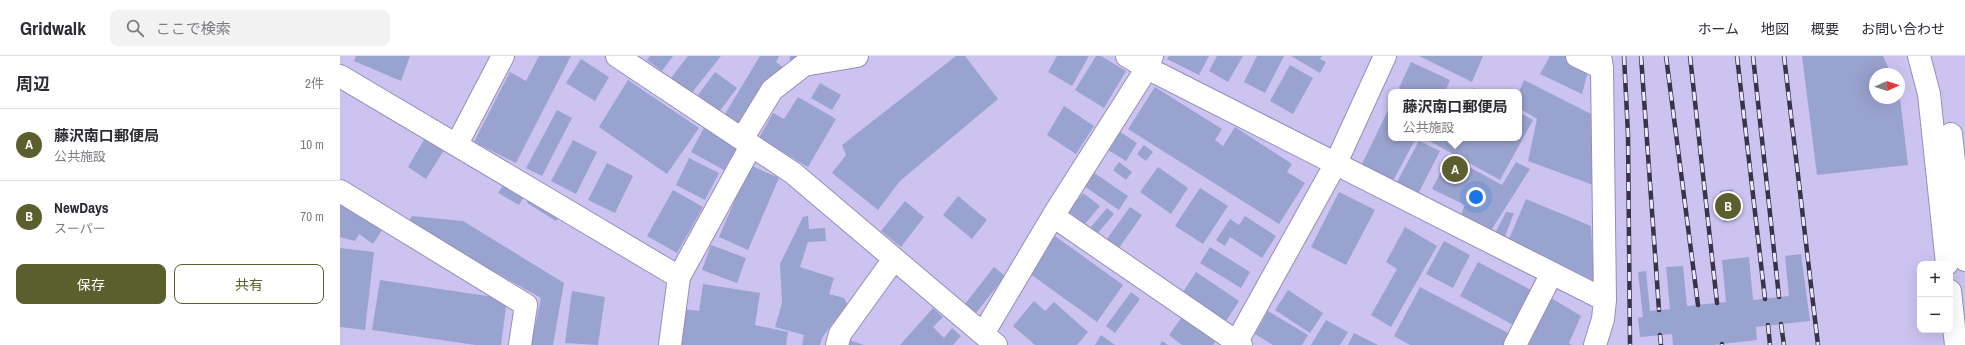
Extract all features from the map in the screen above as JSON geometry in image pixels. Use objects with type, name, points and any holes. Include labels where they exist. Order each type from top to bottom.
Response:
[{"type":"street","points":[[457,144],[503,56]]},
{"type":"street","points":[[617,56],[793,173],[990,340],[1053,216],[1150,62]]},
{"type":"street","points":[[670,345],[679,277],[772,90],[804,65],[857,56]]},
{"type":"street","points":[[1127,56],[1150,62],[1336,163],[1605,300]]},
{"type":"street","points":[[1053,216],[1238,344],[1336,163],[1385,56]]},
{"type":"street","points":[[1577,56],[1601,62],[1605,300],[1603,319],[1595,345]]},
{"type":"street","points":[[1920,56],[1929,94],[1947,261]]},
{"type":"street","points":[[340,76],[679,277]]},
{"type":"street","points":[[1929,94],[1965,160]]},
{"type":"street","points":[[1951,134],[1965,260]]},
{"type":"street","points":[[340,191],[526,305],[520,345]]},
{"type":"street","points":[[836,345],[840,334],[894,259]]},
{"type":"street","points":[[1514,345],[1552,273]]},
{"type":"street","points":[[1951,297],[1956,345]]},
{"type":"building","points":[[356,56],[410,56],[401,81],[354,61]]},
{"type":"building","points":[[539,56],[571,56],[516,163],[474,142],[510,72],[526,81]]},
{"type":"building","points":[[650,56],[673,56],[662,71],[647,60]]},
{"type":"building","points":[[688,56],[721,56],[691,94],[671,78]]},
{"type":"building","points":[[760,56],[779,56],[776,62],[785,69],[742,127],[725,114]]},
{"type":"building","points":[[790,56],[808,56],[790,62]]},
{"type":"building","points":[[956,56],[965,56],[998,99],[900,181],[878,210],[832,173],[846,155],[842,145]]},
{"type":"building","points":[[1057,56],[1089,56],[1072,86],[1048,72]]},
{"type":"building","points":[[1096,56],[1101,56],[1126,71],[1104,108],[1075,90]]},
{"type":"building","points":[[1169,56],[1209,56],[1199,75],[1167,59]]},
{"type":"building","points":[[1217,56],[1243,56],[1228,82],[1209,71]]},
{"type":"building","points":[[1257,56],[1284,56],[1265,93],[1244,82]]},
{"type":"building","points":[[1291,56],[1322,56],[1320,59],[1326,62],[1320,73]]},
{"type":"building","points":[[1419,56],[1483,56],[1472,82]]},
{"type":"building","points":[[1550,56],[1568,56],[1589,67],[1582,94],[1540,74]]},
{"type":"building","points":[[1802,56],[1883,56],[1888,68],[1869,68],[1869,104],[1901,104],[1908,165],[1817,175]]},
{"type":"building","points":[[581,59],[609,77],[595,101],[566,83]]},
{"type":"building","points":[[1411,62],[1450,80],[1446,89],[1399,88]]},
{"type":"building","points":[[1290,65],[1313,78],[1293,114],[1270,101]]},
{"type":"building","points":[[715,72],[737,88],[719,112],[698,95]]},
{"type":"building","points":[[628,80],[699,128],[667,174],[599,127]]},
{"type":"building","points":[[1524,80],[1593,115],[1596,186],[1528,161],[1537,119],[1522,110],[1522,89],[1520,89]]},
{"type":"building","points":[[820,83],[841,95],[832,110],[811,98]]},
{"type":"building","points":[[1155,87],[1222,129],[1215,140],[1223,146],[1235,127],[1292,164],[1287,172],[1305,183],[1279,224],[1128,129]]},
{"type":"building","points":[[798,97],[836,119],[808,167],[759,138],[773,113],[784,119]]},
{"type":"building","points":[[1064,106],[1094,126],[1076,154],[1047,135]]},
{"type":"building","points":[[557,110],[572,118],[542,176],[526,168]]},
{"type":"building","points":[[1388,110],[1388,141],[1414,141],[1393,181],[1362,164]]},
{"type":"building","points":[[1522,114],[1533,120],[1522,140]]},
{"type":"building","points":[[706,124],[739,143],[724,170],[691,152]]},
{"type":"building","points":[[1119,131],[1137,143],[1126,161],[1108,150]]},
{"type":"building","points":[[425,138],[444,150],[426,179],[408,167]]},
{"type":"building","points":[[573,140],[597,152],[576,194],[551,181]]},
{"type":"building","points":[[1419,141],[1440,151],[1418,194],[1397,182]]},
{"type":"building","points":[[1429,141],[1521,141],[1500,180]]},
{"type":"building","points":[[1144,145],[1153,152],[1146,161],[1137,154]]},
{"type":"building","points":[[1449,156],[1502,185],[1516,162],[1530,169],[1490,232],[1459,219],[1465,205],[1432,189]]},
{"type":"building","points":[[689,158],[719,173],[705,200],[676,185]]},
{"type":"building","points":[[1119,162],[1132,172],[1126,180],[1113,170]]},
{"type":"building","points":[[607,163],[633,176],[615,213],[588,200]]},
{"type":"building","points":[[750,165],[779,178],[748,250],[719,237]]},
{"type":"building","points":[[1158,167],[1188,188],[1171,214],[1140,192]]},
{"type":"building","points":[[1093,172],[1128,196],[1119,210],[1084,186]]},
{"type":"building","points":[[507,179],[527,192],[519,205],[498,193]]},
{"type":"building","points":[[1200,188],[1228,206],[1203,244],[1175,226]]},
{"type":"building","points":[[1733,189],[1736,220],[1724,222],[1720,191]]},
{"type":"building","points":[[673,190],[703,207],[677,253],[647,236]]},
{"type":"building","points":[[533,191],[563,210],[556,221],[527,203]]},
{"type":"building","points":[[1339,192],[1375,210],[1346,265],[1311,247]]},
{"type":"building","points":[[1083,193],[1100,206],[1085,224],[1068,211]]},
{"type":"building","points":[[958,196],[987,220],[972,239],[943,215]]},
{"type":"building","points":[[340,199],[384,227],[373,244],[359,234],[355,241],[340,237]]},
{"type":"building","points":[[1526,199],[1591,226],[1594,281],[1509,239]]},
{"type":"building","points":[[905,201],[924,217],[901,247],[881,231]]},
{"type":"building","points":[[1130,207],[1142,215],[1119,248],[1107,239]]},
{"type":"building","points":[[1107,208],[1114,214],[1097,234],[1090,228]]},
{"type":"building","points":[[1506,212],[1514,213],[1504,239],[1494,235]]},
{"type":"building","points":[[412,216],[463,221],[564,283],[553,345],[531,345],[541,298],[408,223]]},
{"type":"building","points":[[808,216],[809,229],[825,228],[826,241],[808,242],[800,267],[834,278],[829,294],[844,298],[847,304],[822,338],[820,345],[802,345],[804,335],[775,327],[782,303],[780,264],[803,217]]},
{"type":"building","points":[[1245,216],[1276,236],[1262,258],[1230,237],[1225,246],[1216,240],[1230,219],[1239,225]]},
{"type":"building","points":[[1405,227],[1437,246],[1391,327],[1371,315],[1397,269],[1386,262]]},
{"type":"building","points":[[1055,236],[1123,285],[1097,322],[1029,273]]},
{"type":"building","points":[[1444,241],[1470,255],[1453,288],[1426,274]]},
{"type":"building","points":[[711,245],[746,258],[737,283],[702,270]]},
{"type":"building","points":[[1210,247],[1250,272],[1241,288],[1200,263]]},
{"type":"building","points":[[340,248],[374,252],[365,330],[340,327]]},
{"type":"building","points":[[1801,254],[1810,321],[1756,327],[1757,340],[1713,345],[1673,345],[1672,334],[1640,337],[1638,318],[1643,317],[1638,272],[1646,271],[1650,311],[1670,309],[1666,267],[1683,266],[1687,306],[1726,302],[1722,260],[1749,257],[1753,300],[1789,296],[1785,256]]},
{"type":"building","points":[[1478,262],[1533,291],[1515,326],[1460,296]]},
{"type":"building","points":[[994,267],[1005,276],[976,313],[965,304]]},
{"type":"building","points":[[1196,272],[1239,301],[1226,321],[1183,292]]},
{"type":"building","points":[[380,280],[507,299],[501,345],[476,345],[372,330]]},
{"type":"building","points":[[703,284],[760,293],[755,325],[788,332],[786,345],[678,345],[684,309],[699,311]]},
{"type":"building","points":[[1420,287],[1510,334],[1505,345],[1410,345],[1394,336]]},
{"type":"building","points":[[1288,290],[1323,313],[1310,333],[1275,310]]},
{"type":"building","points":[[572,291],[605,297],[598,345],[565,343]]},
{"type":"building","points":[[1131,292],[1140,299],[1115,333],[1106,326]]},
{"type":"building","points":[[1548,296],[1581,316],[1569,343],[1572,345],[1523,345]]},
{"type":"building","points":[[1034,301],[1045,311],[1054,302],[1088,332],[1077,345],[1035,345],[1013,326]]},
{"type":"building","points":[[933,308],[943,317],[933,327],[944,338],[952,328],[961,336],[953,345],[900,345]]},
{"type":"building","points":[[1268,311],[1308,335],[1302,345],[1273,345],[1255,334]]},
{"type":"building","points":[[1182,317],[1216,341],[1213,345],[1182,345],[1169,335]]},
{"type":"building","points":[[1326,320],[1348,332],[1340,345],[1311,345]]},
{"type":"building","points":[[1354,333],[1378,345],[1348,345]]},
{"type":"building","points":[[1101,335],[1115,345],[1095,345]]},
{"type":"building","points":[[849,340],[864,345],[847,345]]},
{"type":"building","points":[[1162,341],[1168,345],[1160,345]]},
{"type":"railway","points":[[1624,56],[1628,134],[1630,345]]},
{"type":"railway","points":[[1641,56],[1659,310]]},
{"type":"railway","points":[[1666,56],[1698,305]]},
{"type":"railway","points":[[1690,56],[1717,303]]},
{"type":"railway","points":[[1737,56],[1765,299]]},
{"type":"railway","points":[[1753,56],[1779,297]]},
{"type":"railway","points":[[1784,56],[1818,345]]},
{"type":"railway","points":[[1781,324],[1784,345]]},
{"type":"railway","points":[[1768,325],[1770,345]]},
{"type":"railway","points":[[1660,335],[1661,345]]},
{"type":"place","name":"藤沢南口郵便局","points":[[1455,169]]},
{"type":"place","name":"NewDays","points":[[1728,206]]}]
